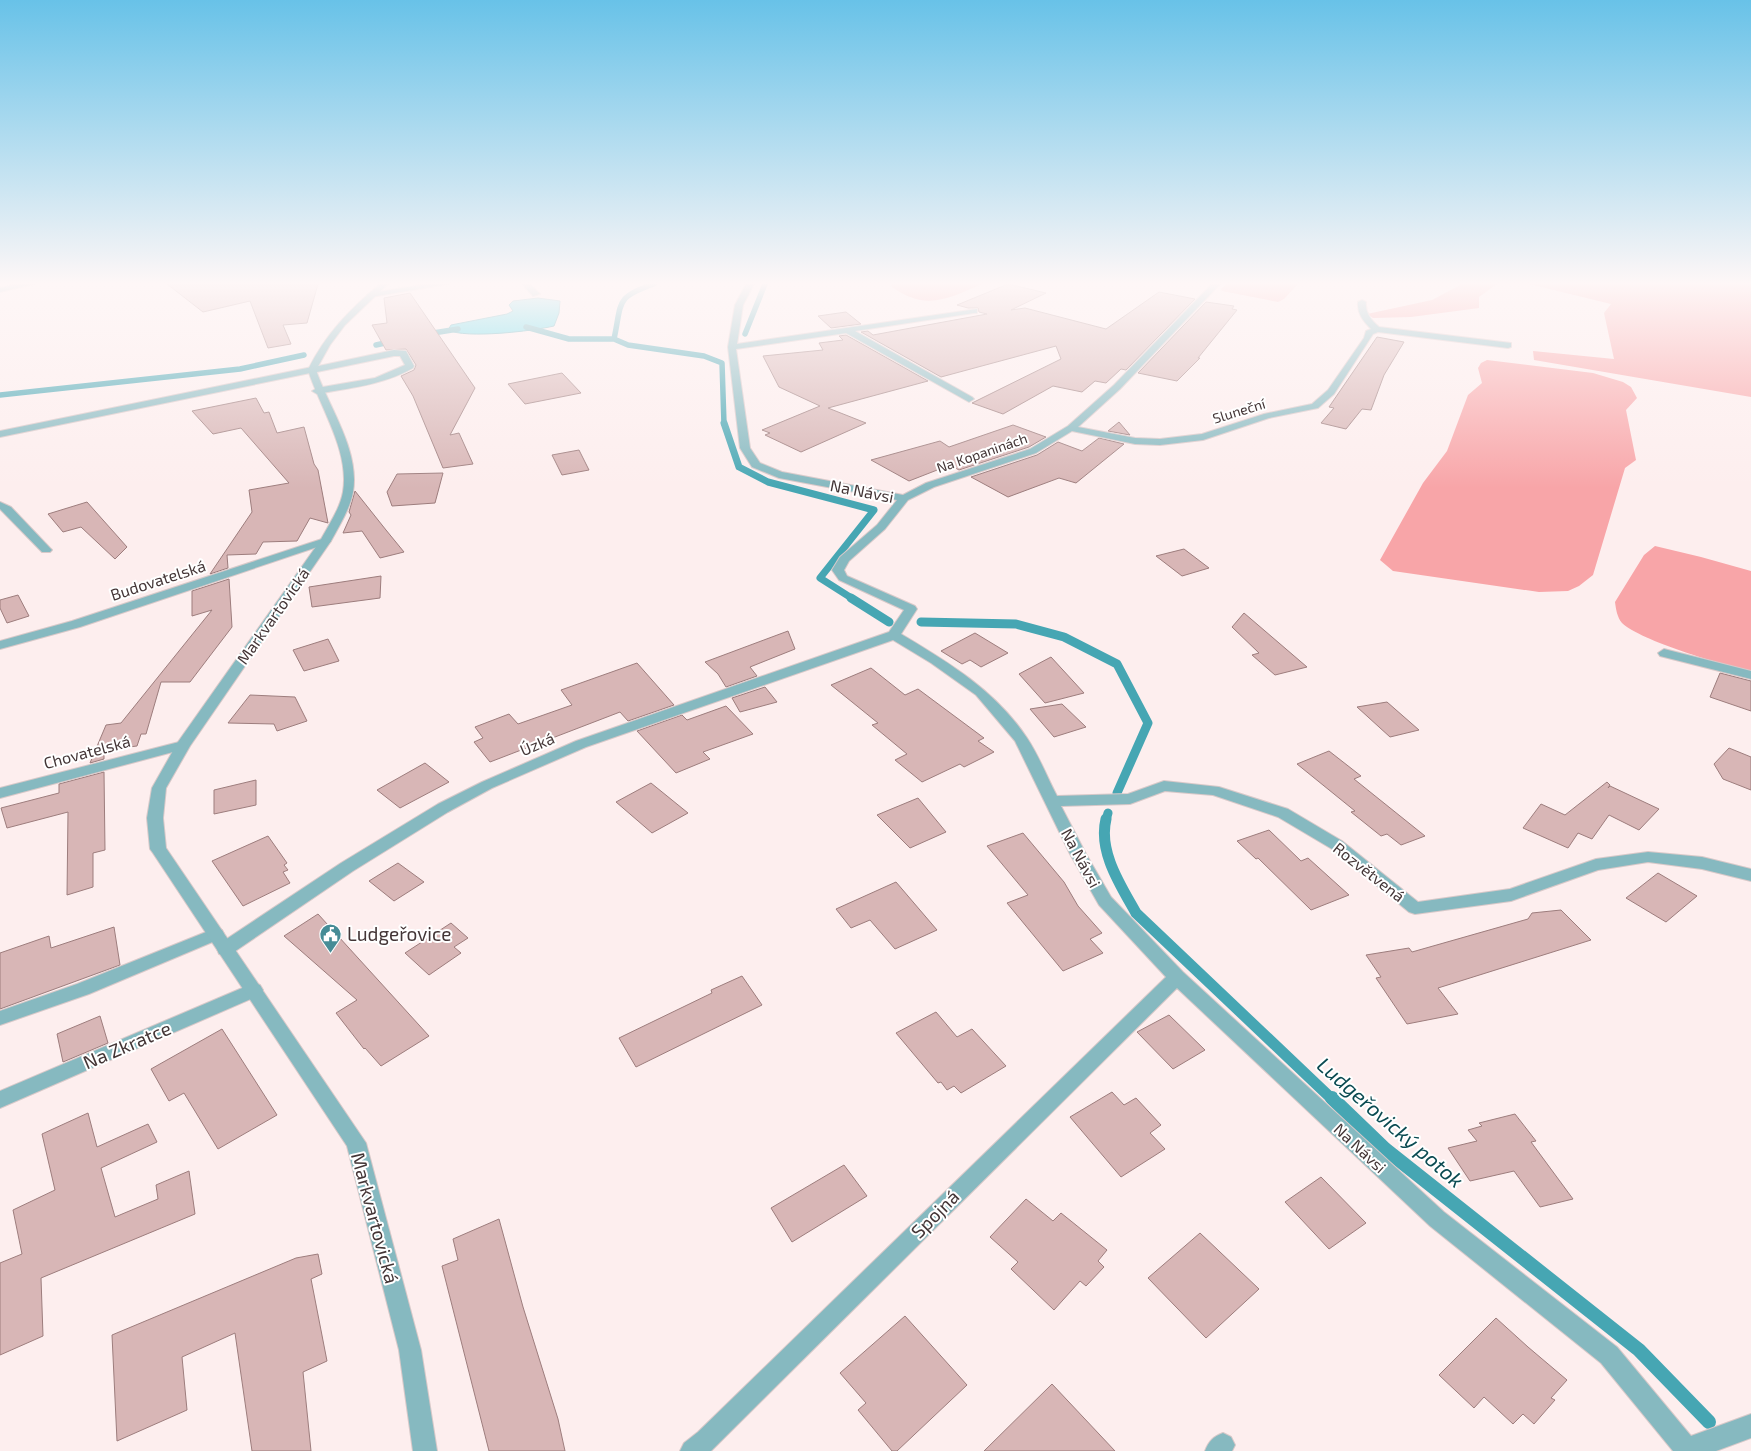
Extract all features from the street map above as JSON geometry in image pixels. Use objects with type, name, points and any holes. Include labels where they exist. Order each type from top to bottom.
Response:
[{"type":"street","points":[[312,370],[321,352]]},
{"type":"street","name":"Na Návsi","points":[[733,352],[745,448],[756,465],[779,475],[904,498],[881,526],[844,558],[838,570],[843,578],[911,609],[894,635],[936,660],[981,692],[1021,739],[1078,854],[1104,901],[1177,976],[1437,1219],[1609,1355],[1688,1451]]},
{"type":"street","points":[[885,352],[969,399]]},
{"type":"street","name":"Na Kopaninách","points":[[904,498],[930,485],[1033,451],[1071,428],[1118,387],[1152,352]]},
{"type":"street","name":"Sluneční","points":[[1071,428],[1135,441],[1160,442],[1203,437],[1267,416],[1315,406],[1332,392],[1359,352]]},
{"type":"street","points":[[0,434],[394,353],[404,353],[410,366],[400,372],[381,378],[317,391]]},
{"type":"street","name":"Markvartovická","points":[[312,370],[317,391],[346,455],[350,472],[348,492],[325,541],[184,745],[159,788],[155,818],[158,849],[356,1143],[410,1350],[425,1451]]},
{"type":"street","points":[[0,505],[7,509],[46,550]]},
{"type":"street","name":"Budovatelská","points":[[0,645],[76,624],[325,541]]},
{"type":"street","name":"Úzká","points":[[225,949],[347,867],[443,808],[487,785],[581,744],[894,635]]},
{"type":"street","points":[[1664,653],[1751,675]]},
{"type":"street","name":"Chovatelská","points":[[0,793],[184,745]]},
{"type":"street","name":"Rozvětvená","points":[[1051,801],[1130,799],[1164,786],[1214,790],[1282,813],[1337,845],[1415,908],[1510,895],[1596,865],[1648,857],[1702,863],[1751,875]]},
{"type":"street","points":[[0,1018],[83,989],[216,934]]},
{"type":"street","name":"Spojná","points":[[692,1451],[727,1419],[1177,976]]},
{"type":"street","name":"Na Zkratce","points":[[0,1100],[254,990]]},
{"type":"street","points":[[1688,1451],[1751,1426]]},
{"type":"shaded area","points":[[1533,352],[1614,359],[1612,352],[1751,352],[1751,397],[1534,360]]},
{"type":"shaded area","points":[[1487,360],[1593,373],[1623,382],[1631,387],[1637,398],[1626,410],[1636,460],[1625,468],[1593,575],[1579,586],[1568,591],[1539,592],[1393,571],[1380,560],[1423,483],[1447,451],[1468,395],[1482,383],[1478,368],[1481,363]]},
{"type":"shaded area","points":[[1655,546],[1751,571],[1751,671],[1722,664],[1664,645],[1632,630],[1622,623],[1618,616],[1615,602],[1644,555]]},
{"type":"building","points":[[408,352],[450,352],[475,388],[450,435],[459,433],[473,464],[443,468],[413,396],[401,376],[414,370],[416,365]]},
{"type":"building","points":[[806,352],[876,352],[928,381],[828,408],[866,423],[801,452],[765,435],[770,433],[762,430],[820,406],[779,387],[763,356]]},
{"type":"building","points":[[896,352],[1035,352],[941,377]]},
{"type":"building","points":[[1058,352],[1144,352],[1126,370],[1121,369],[1106,383],[1095,381],[1082,392],[1053,386],[1003,414],[972,403],[1061,359]]},
{"type":"building","points":[[1158,352],[1203,352],[1198,358],[1200,358],[1177,381],[1138,373]]},
{"type":"building","points":[[1367,352],[1398,352],[1384,375],[1371,410],[1362,409],[1346,429],[1321,423],[1334,408],[1329,407]]},
{"type":"building","points":[[562,373],[581,393],[525,404],[508,384]]},
{"type":"building","points":[[256,398],[264,413],[269,412],[277,433],[304,427],[314,464],[318,470],[328,523],[310,518],[297,541],[263,542],[256,554],[227,555],[228,568],[210,574],[252,512],[249,490],[289,483],[241,428],[213,434],[192,411]]},
{"type":"building","points":[[1119,422],[1130,435],[1108,431]]},
{"type":"building","points":[[1013,425],[1046,437],[1029,447],[959,470],[950,465],[909,481],[871,460],[940,441],[949,447]]},
{"type":"building","points":[[1099,438],[1124,444],[1076,483],[1059,478],[1008,497],[971,477],[1037,455],[1058,442],[1082,451]]},
{"type":"building","points":[[579,450],[589,470],[562,475],[552,455]]},
{"type":"building","points":[[443,473],[435,503],[392,506],[387,492],[397,474]]},
{"type":"building","points":[[355,491],[404,552],[380,558],[362,531],[343,533],[351,515],[349,512]]},
{"type":"building","points":[[87,502],[127,547],[115,559],[81,527],[63,532],[48,514]]},
{"type":"building","points":[[1184,549],[1209,568],[1182,576],[1156,556]]},
{"type":"building","points":[[381,576],[380,598],[312,607],[309,587]]},
{"type":"building","points":[[229,579],[232,627],[190,682],[161,682],[146,734],[141,734],[137,746],[104,750],[104,759],[90,763],[106,725],[121,723],[212,610],[192,616],[192,591]]},
{"type":"building","points":[[18,595],[29,616],[7,623],[0,608],[0,600]]},
{"type":"building","points":[[1244,613],[1307,667],[1275,675],[1252,655],[1259,653],[1232,627]]},
{"type":"building","points":[[788,631],[795,649],[750,667],[757,676],[726,687],[718,674],[705,662]]},
{"type":"building","points":[[975,633],[1008,653],[981,667],[970,660],[962,664],[941,651]]},
{"type":"building","points":[[328,639],[339,661],[304,671],[293,650]]},
{"type":"building","points":[[1051,657],[1084,693],[1045,703],[1019,674]]},
{"type":"building","points":[[637,663],[674,705],[628,721],[620,712],[490,762],[474,742],[483,738],[475,727],[509,714],[518,724],[572,705],[561,690]]},
{"type":"building","points":[[871,668],[905,695],[918,689],[984,738],[978,741],[994,752],[964,767],[960,764],[922,782],[895,760],[907,754],[872,725],[878,723],[831,685]]},
{"type":"building","points":[[1720,673],[1751,681],[1751,711],[1710,697]]},
{"type":"building","points":[[765,687],[777,702],[740,712],[732,698]]},
{"type":"building","points":[[250,695],[295,697],[307,721],[277,731],[274,724],[228,723]]},
{"type":"building","points":[[1387,702],[1419,730],[1390,737],[1357,707]]},
{"type":"building","points":[[1062,704],[1086,727],[1054,737],[1030,709]]},
{"type":"building","points":[[726,706],[753,734],[703,752],[710,759],[676,773],[637,731],[682,715],[687,720]]},
{"type":"building","points":[[1729,748],[1751,757],[1751,790],[1723,779],[1714,764]]},
{"type":"building","points":[[1329,751],[1361,776],[1354,779],[1425,836],[1401,845],[1387,834],[1381,836],[1351,812],[1355,811],[1297,764]]},
{"type":"building","points":[[425,763],[449,782],[400,808],[377,790]]},
{"type":"building","points":[[104,772],[105,850],[93,853],[93,887],[67,895],[68,812],[7,828],[1,808],[59,793],[59,784]]},
{"type":"building","points":[[256,780],[256,805],[214,814],[214,790]]},
{"type":"building","points":[[1607,782],[1610,785],[1608,788],[1610,786],[1659,809],[1639,830],[1609,815],[1592,839],[1578,833],[1568,848],[1523,828],[1541,804],[1565,815]]},
{"type":"building","points":[[651,783],[688,813],[652,833],[616,802]]},
{"type":"building","points":[[918,798],[946,832],[910,848],[877,815]]},
{"type":"building","points":[[1269,830],[1301,861],[1308,858],[1349,895],[1311,910],[1258,858],[1256,859],[1237,841]]},
{"type":"building","points":[[1023,833],[1064,882],[1078,906],[1102,933],[1090,939],[1103,953],[1063,971],[1007,903],[1028,895],[987,846]]},
{"type":"building","points":[[268,836],[287,863],[284,865],[288,870],[283,872],[290,883],[243,906],[212,861]]},
{"type":"building","points":[[398,863],[424,882],[394,901],[369,881]]},
{"type":"building","points":[[1658,873],[1697,896],[1666,922],[1626,898]]},
{"type":"building","points":[[896,882],[937,930],[895,949],[870,920],[851,928],[836,909]]},
{"type":"building","points":[[1561,910],[1591,940],[1438,988],[1458,1014],[1407,1024],[1376,978],[1381,977],[1366,955],[1409,948],[1412,952],[1528,919],[1532,913]]},
{"type":"building","points":[[318,914],[429,1036],[381,1066],[364,1049],[336,1013],[357,1000],[284,936]]},
{"type":"building","points":[[451,923],[468,938],[454,947],[461,953],[429,975],[405,953]]},
{"type":"building","points":[[114,927],[120,965],[0,1009],[0,953],[49,936],[51,948]]},
{"type":"building","points":[[742,976],[762,1005],[636,1067],[619,1038],[712,993],[711,990]]},
{"type":"building","points":[[936,1012],[957,1037],[972,1029],[1006,1066],[961,1093],[954,1086],[947,1090],[941,1082],[938,1083],[896,1033]]},
{"type":"building","points":[[1169,1015],[1205,1050],[1173,1069],[1137,1032]]},
{"type":"building","points":[[100,1016],[108,1043],[63,1062],[57,1034]]},
{"type":"building","points":[[222,1029],[277,1115],[218,1149],[184,1093],[169,1101],[151,1069]]},
{"type":"building","points":[[1112,1092],[1124,1105],[1136,1098],[1161,1125],[1150,1133],[1165,1149],[1121,1177],[1070,1117]]},
{"type":"building","points":[[88,1113],[97,1147],[148,1124],[157,1142],[101,1168],[115,1217],[158,1199],[156,1185],[189,1171],[195,1214],[41,1278],[43,1336],[0,1355],[0,1263],[22,1254],[13,1210],[55,1190],[42,1134]]},
{"type":"building","points":[[1515,1114],[1536,1141],[1531,1142],[1573,1199],[1540,1207],[1514,1171],[1470,1181],[1448,1148],[1477,1141],[1468,1130],[1482,1126],[1479,1123]]},
{"type":"building","points":[[844,1165],[867,1196],[792,1242],[771,1208]]},
{"type":"building","points":[[1321,1177],[1366,1223],[1329,1249],[1285,1202]]},
{"type":"building","points":[[1026,1199],[1053,1221],[1061,1213],[1107,1250],[1098,1261],[1104,1267],[1086,1286],[1080,1281],[1054,1310],[1011,1269],[1018,1262],[990,1237]]},
{"type":"building","points":[[499,1219],[523,1307],[558,1419],[565,1451],[489,1451],[442,1266],[458,1260],[453,1239]]},
{"type":"building","points":[[1200,1233],[1259,1289],[1206,1338],[1148,1278]]},
{"type":"building","points":[[318,1254],[322,1274],[311,1279],[327,1361],[303,1372],[311,1451],[252,1451],[235,1333],[182,1357],[187,1410],[117,1441],[112,1335],[296,1258]]},
{"type":"building","points":[[905,1316],[967,1385],[897,1451],[892,1451],[858,1410],[866,1403],[840,1373]]},
{"type":"building","points":[[1496,1318],[1567,1380],[1551,1398],[1555,1400],[1534,1424],[1523,1414],[1513,1424],[1484,1397],[1474,1408],[1439,1375]]},
{"type":"building","points":[[1052,1384],[1115,1451],[984,1451]]},
{"type":"waterway","points":[[674,352],[704,356],[722,363],[724,424]]},
{"type":"waterway","points":[[0,395],[240,369],[304,355]]},
{"type":"waterway","name":"Ludgeřovický potok","points":[[724,423],[739,467],[768,482],[874,510],[820,578],[853,599]]},
{"type":"waterway","name":"Ludgeřovický potok","points":[[851,598],[889,622]]},
{"type":"waterway","name":"Ludgeřovický potok","points":[[921,622],[1016,624],[1064,637],[1117,664],[1148,723],[1117,793]]},
{"type":"waterway","name":"Ludgeřovický potok","points":[[1106,820],[1108,813]]},
{"type":"waterway","name":"Ludgeřovický potok","points":[[1106,819],[1104,831],[1108,856],[1112,868],[1136,913],[1333,1100]]},
{"type":"waterway","name":"Ludgeřovický potok","points":[[1332,1098],[1385,1149],[1639,1350],[1709,1422]]},
{"type":"place","name":"Ludgeřovice","points":[[331,953]]}]
